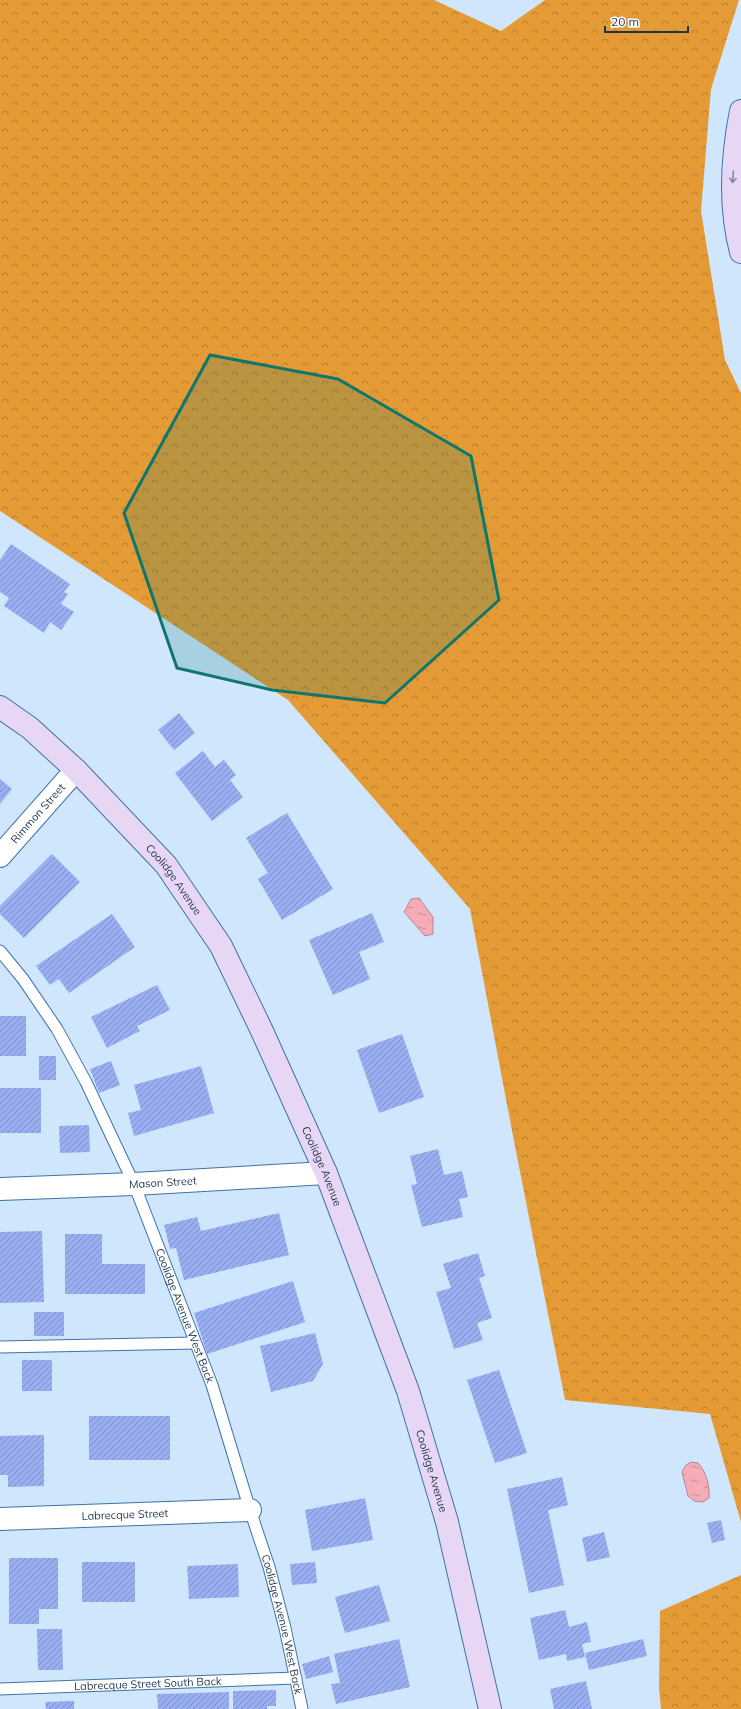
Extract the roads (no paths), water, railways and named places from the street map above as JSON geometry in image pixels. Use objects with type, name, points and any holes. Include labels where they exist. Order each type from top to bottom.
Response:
[{"type":"street","points":[[741,110],[736,135],[732,187],[741,252]]},
{"type":"street","name":"Coolidge Avenue","points":[[0,707],[30,728],[76,770],[166,865],[221,946],[262,1031],[326,1173],[408,1391],[447,1522],[490,1709]]},
{"type":"street","name":"Rimmon Street","points":[[0,856],[76,770]]},
{"type":"street","name":"Mason Street","points":[[0,1189],[134,1184],[326,1173]]},
{"type":"street","name":"Labrecque Street","points":[[0,1519],[250,1510]]},
{"type":"lane","name":"Coolidge Avenue West Back","points":[[0,951],[23,979],[57,1029],[86,1082],[134,1184],[212,1385],[269,1567],[285,1628],[302,1709]]},
{"type":"lane","points":[[0,1347],[195,1343]]},
{"type":"lane","name":"Labrecque Street South Back","points":[[0,1689],[296,1678]]},
{"type":"water","points":[[419,898],[433,917],[433,934],[425,936],[404,912],[411,899]]},
{"type":"water","points":[[691,1462],[698,1463],[701,1466],[707,1479],[709,1498],[703,1502],[694,1501],[688,1496],[682,1472],[686,1465]]}]
